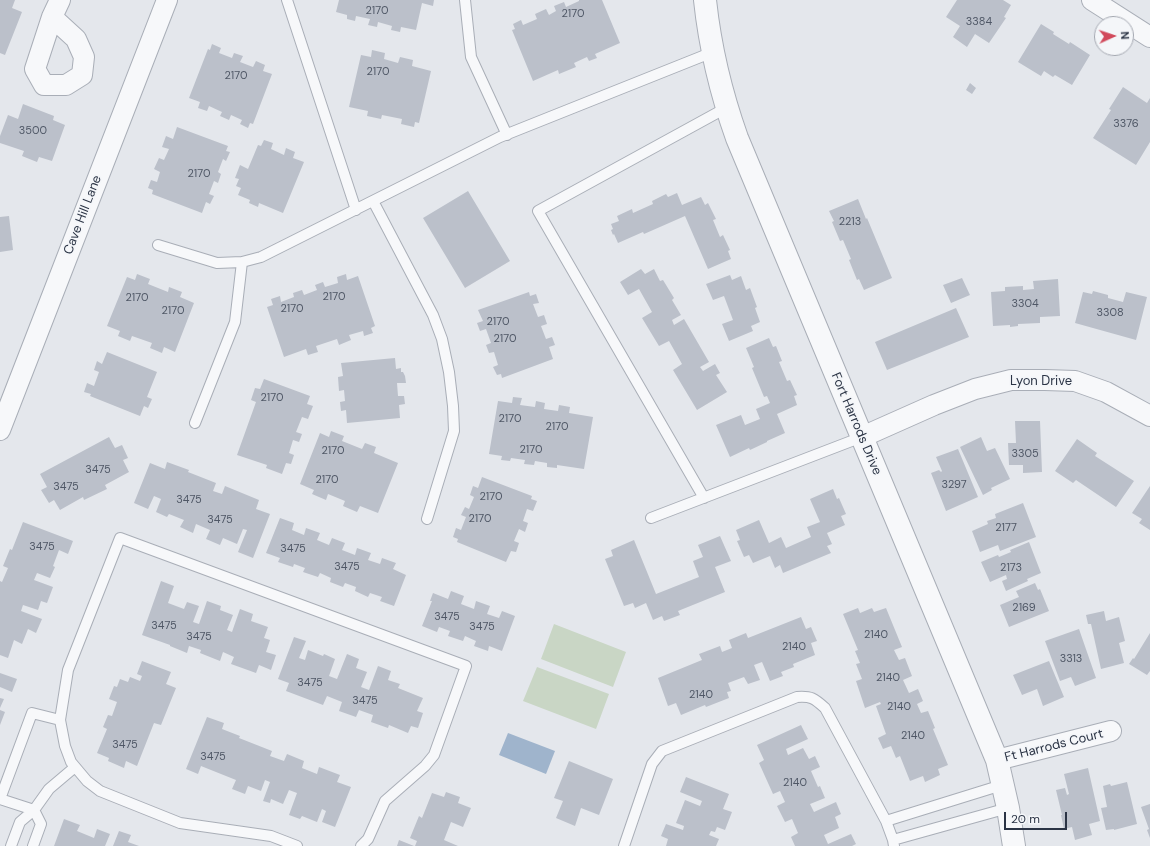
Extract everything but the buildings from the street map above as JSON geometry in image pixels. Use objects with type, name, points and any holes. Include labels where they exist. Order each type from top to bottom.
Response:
[{"type":"street","name":"Fort Harrods Drive","points":[[705,0],[707,21],[713,52],[726,108],[828,360],[862,437],[997,760],[1008,808],[1014,846]]},
{"type":"street","name":"Cave Hill Lane","points":[[0,430],[163,1]]},
{"type":"street","points":[[1104,3],[1150,37]]},
{"type":"street","name":"Lyon Drive","points":[[862,437],[961,394],[1011,380],[1075,381],[1106,392],[1150,416]]},
{"type":"street","name":"Ft Harrods Court","points":[[997,760],[1111,731]]},
{"type":"lane","points":[[287,0],[356,210]]},
{"type":"lane","points":[[465,0],[471,57],[507,134]]},
{"type":"lane","points":[[158,245],[217,263],[242,262],[261,258],[507,134],[713,52]]},
{"type":"lane","points":[[704,498],[538,211],[726,108]]},
{"type":"lane","points":[[373,201],[433,315],[442,339],[449,372],[454,431],[426,519]]},
{"type":"lane","points":[[195,423],[236,322],[242,262]]},
{"type":"lane","points":[[650,518],[862,437]]},
{"type":"lane","points":[[296,846],[271,836],[180,822],[100,790],[87,781],[71,762],[65,746],[60,720],[68,670],[120,538],[466,666],[434,755],[426,766],[385,801],[368,839],[362,846]]},
{"type":"lane","points":[[624,846],[652,764],[662,751],[797,697],[807,696],[817,701],[825,708],[886,821],[893,843],[1008,808]]},
{"type":"lane","points":[[33,846],[41,824],[34,810],[0,799],[32,713],[60,720]]},
{"type":"lane","points":[[11,846],[20,822],[34,810],[49,789],[75,767]]},
{"type":"lane","points":[[886,821],[1002,785]]},
{"type":"green space","points":[[554,624],[626,652],[613,687],[541,659]]},
{"type":"green space","points":[[537,667],[609,694],[596,729],[523,701]]},
{"type":"water","points":[[508,733],[555,751],[546,774],[499,755]]}]
